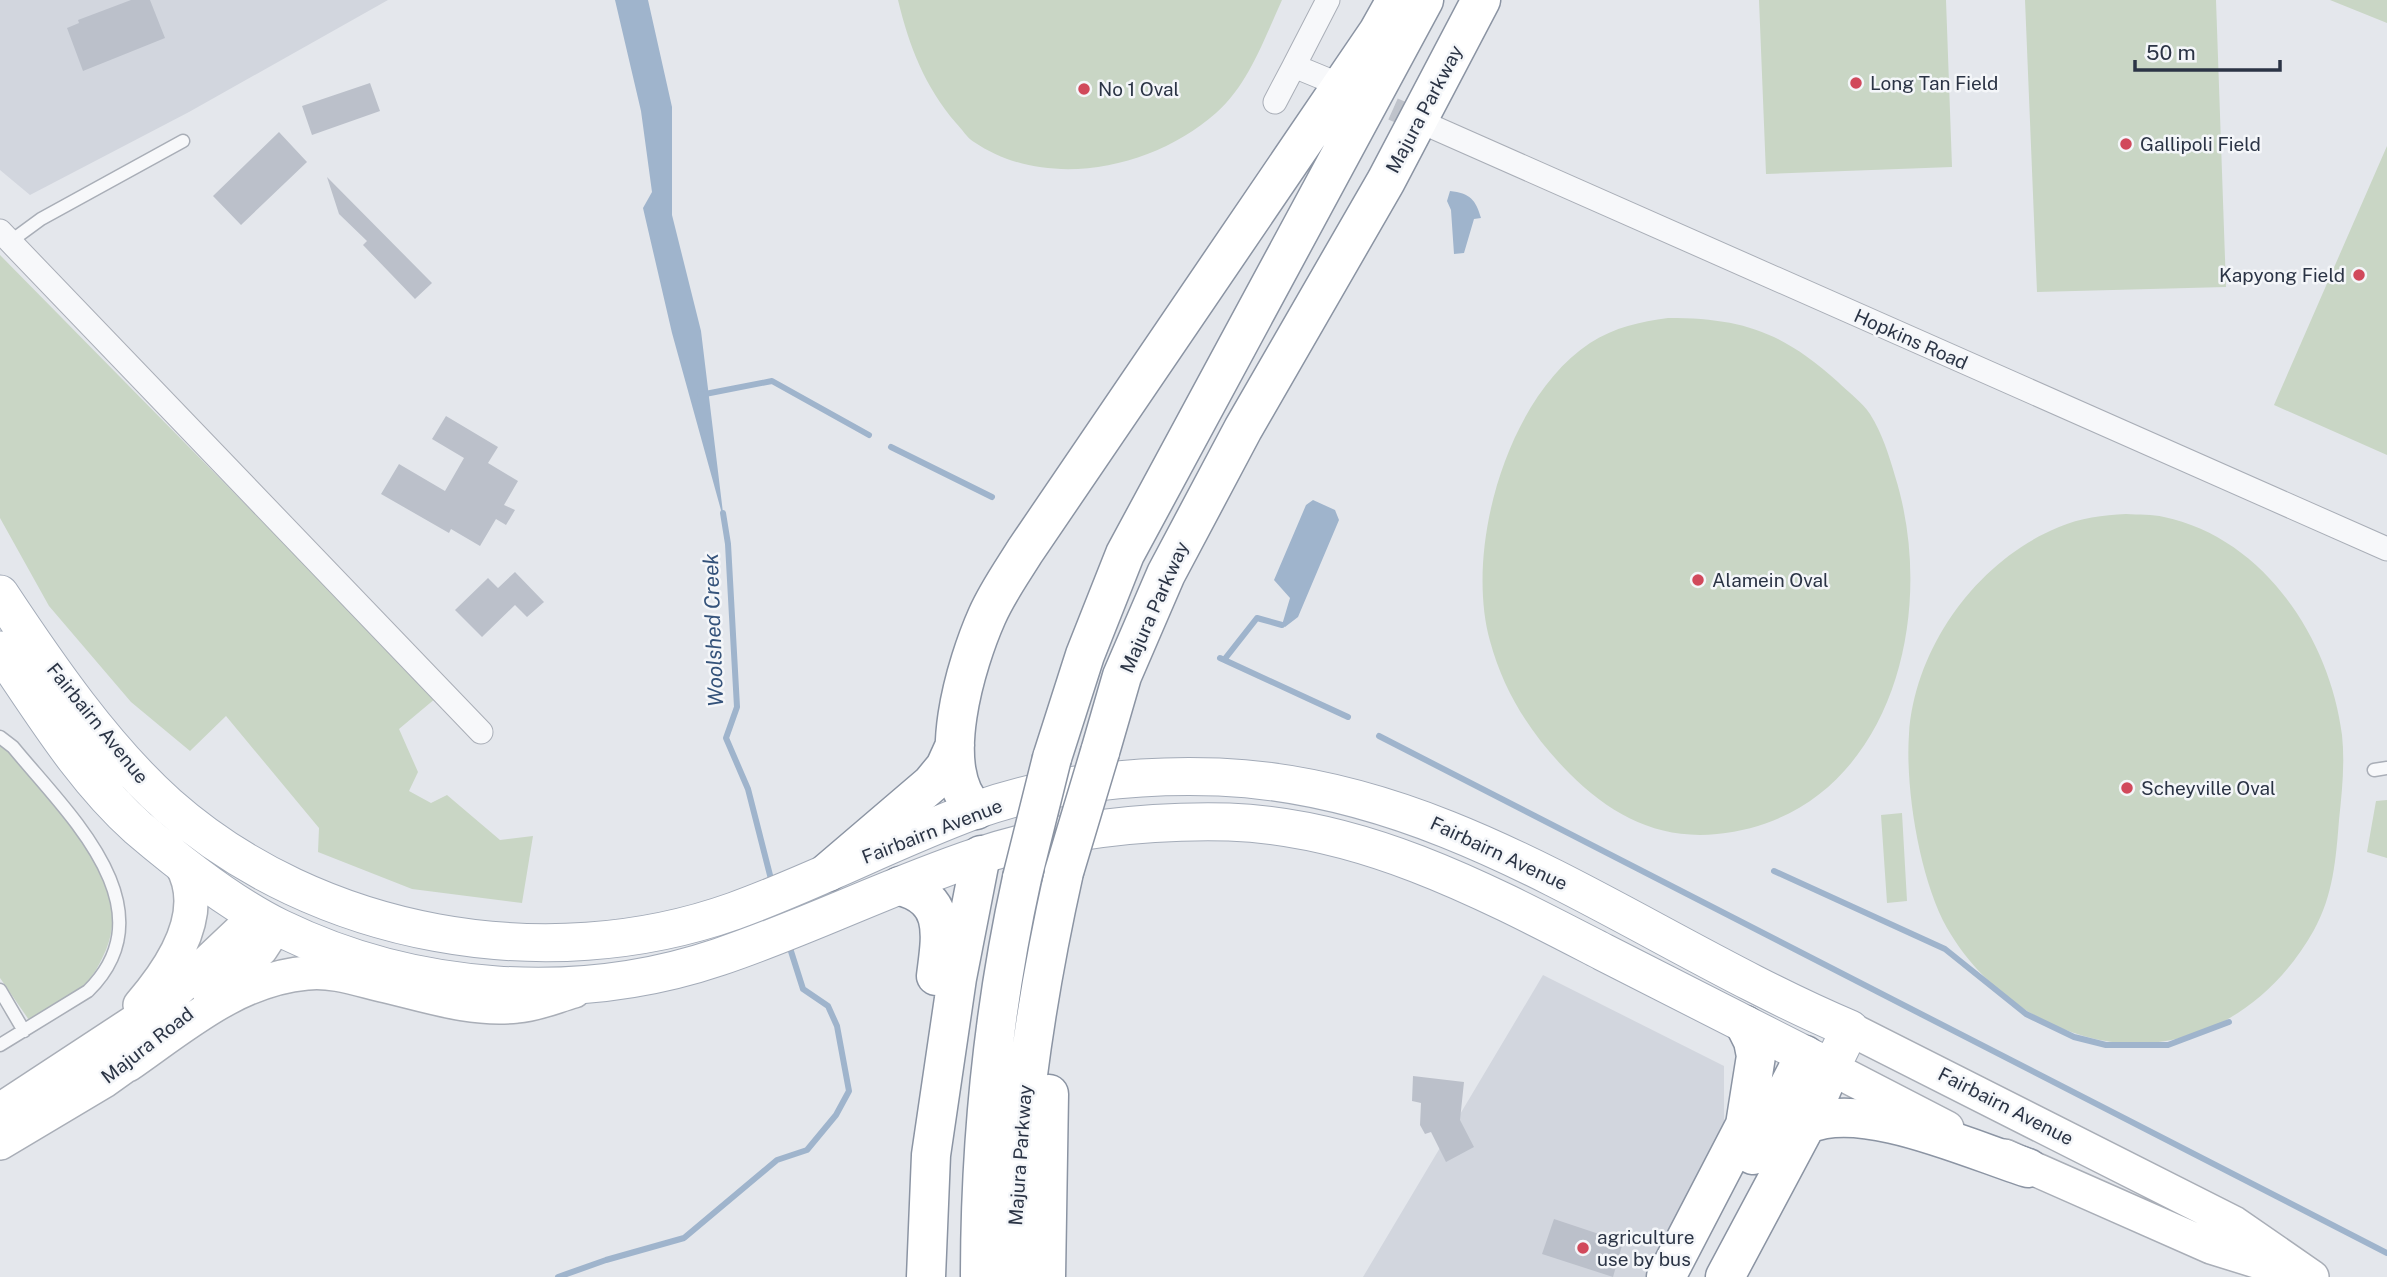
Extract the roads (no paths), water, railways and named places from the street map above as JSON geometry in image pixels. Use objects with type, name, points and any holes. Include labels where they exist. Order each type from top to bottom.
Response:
[{"type":"highway","points":[[823,874],[931,784],[945,767],[955,744],[968,669],[995,600],[1025,551],[1378,32],[1396,0]]},
{"type":"highway","name":"Majura Parkway","points":[[979,1277],[982,1168],[992,1052],[1009,938],[1052,758],[1085,655],[1125,554],[1424,0]]},
{"type":"highway","name":"Majura Parkway","points":[[1013,1277],[1018,1156],[1025,1088],[1047,951],[1064,872],[1122,676],[1166,574],[1243,429],[1387,181],[1481,0]]},
{"type":"highway","points":[[926,1277],[931,1155],[957,978],[992,821],[963,792],[955,744]]},
{"type":"highway","points":[[1046,1277],[1046,1152],[1051,1064],[1064,961],[1064,872]]},
{"type":"highway","points":[[900,886],[914,890],[927,899],[940,927],[923,1073],[931,1155]]},
{"type":"highway","points":[[1666,1277],[1745,1125],[1756,1056],[1754,1041],[1745,1025]]},
{"type":"highway","points":[[1725,1277],[1806,1125],[1818,1061]]},
{"type":"highway","points":[[1688,1277],[1818,1061]]},
{"type":"highway","points":[[1806,1125],[1832,1117],[1889,1123],[2028,1168]]},
{"type":"main road","name":"Fairbairn Avenue","points":[[0,594],[106,737],[151,789],[214,842],[293,889],[422,929],[505,941],[610,939],[695,923],[735,911],[823,874],[992,821],[1084,784],[1214,777],[1297,783],[1373,802],[1435,822],[1509,855],[2234,1223],[2311,1277]]},
{"type":"main road","name":"Fairbairn Avenue","points":[[0,650],[69,751],[112,801],[181,864],[267,920],[390,967],[463,982],[504,987],[600,984],[693,966],[750,947],[900,886],[992,821],[1070,834],[1227,822],[1293,828],[1347,841],[1443,872],[2028,1168],[2211,1247],[2311,1277]]},
{"type":"main road","points":[[120,1052],[177,953],[191,905],[190,884],[181,864]]},
{"type":"main road","points":[[267,920],[293,889]]},
{"type":"main road","name":"Majura Road","points":[[0,1143],[261,949],[267,920]]},
{"type":"main road","points":[[120,1052],[256,984],[296,974],[340,975],[444,1001],[504,1007],[530,1004],[600,984]]},
{"type":"main road","points":[[1818,1061],[1837,1023]]},
{"type":"main road","name":"Majura Road","points":[[0,1110],[120,1052]]},
{"type":"street","points":[[1275,102],[1328,0]]},
{"type":"street","points":[[1294,66],[1328,80]]},
{"type":"street","name":"Hopkins Road","points":[[1435,128],[2387,549]]},
{"type":"street","points":[[6,236],[481,732]]},
{"type":"lane","points":[[6,236],[183,141]]},
{"type":"lane","points":[[0,737],[13,747],[101,859],[119,911],[118,938],[99,981],[88,991],[0,1045]]},
{"type":"lane","points":[[0,990],[24,1031]]},
{"type":"water","points":[[615,0],[648,0],[672,107],[672,215],[701,331],[724,521],[672,333],[643,208],[652,192],[641,111]]},
{"type":"water","points":[[1450,191],[1471,198],[1481,218],[1474,219],[1464,253],[1454,254],[1451,210],[1447,201]]},
{"type":"water","points":[[1313,500],[1335,510],[1339,520],[1298,617],[1285,627],[1282,625],[1290,598],[1274,580],[1306,505]]},
{"type":"waterway","points":[[700,395],[772,381],[869,435]]},
{"type":"waterway","points":[[891,447],[992,497]]},
{"type":"waterway","name":"Woolshed Creek","points":[[723,513],[728,544],[737,707],[726,738],[748,789],[772,883]]},
{"type":"waterway","points":[[1224,660],[1257,618],[1282,625]]},
{"type":"waterway","points":[[1220,658],[1348,717]]},
{"type":"waterway","points":[[1379,736],[2387,1253]]},
{"type":"waterway","points":[[1774,871],[1945,949],[2026,1014],[2074,1037],[2106,1045],[2168,1045],[2229,1022]]},
{"type":"waterway","name":"Woolshed Creek","points":[[558,1277],[684,1238],[777,1160],[807,1150],[836,1115],[849,1091],[837,1026],[828,1006],[803,989],[789,945]]},
{"type":"tunnel","points":[[1362,95],[1429,125]]},
{"type":"place","name":"Long Tan Field","points":[[1856,83]]},
{"type":"place","name":"No 1 Oval","points":[[1084,89]]},
{"type":"place","name":"Gallipoli Field","points":[[2126,144]]},
{"type":"place","name":"Kapyong Field","points":[[2359,275]]},
{"type":"place","name":"Alamein Oval","points":[[1698,580]]},
{"type":"place","name":"Scheyville Oval","points":[[2127,788]]},
{"type":"place","name":"agriculture use by bus","points":[[1583,1248]]}]
